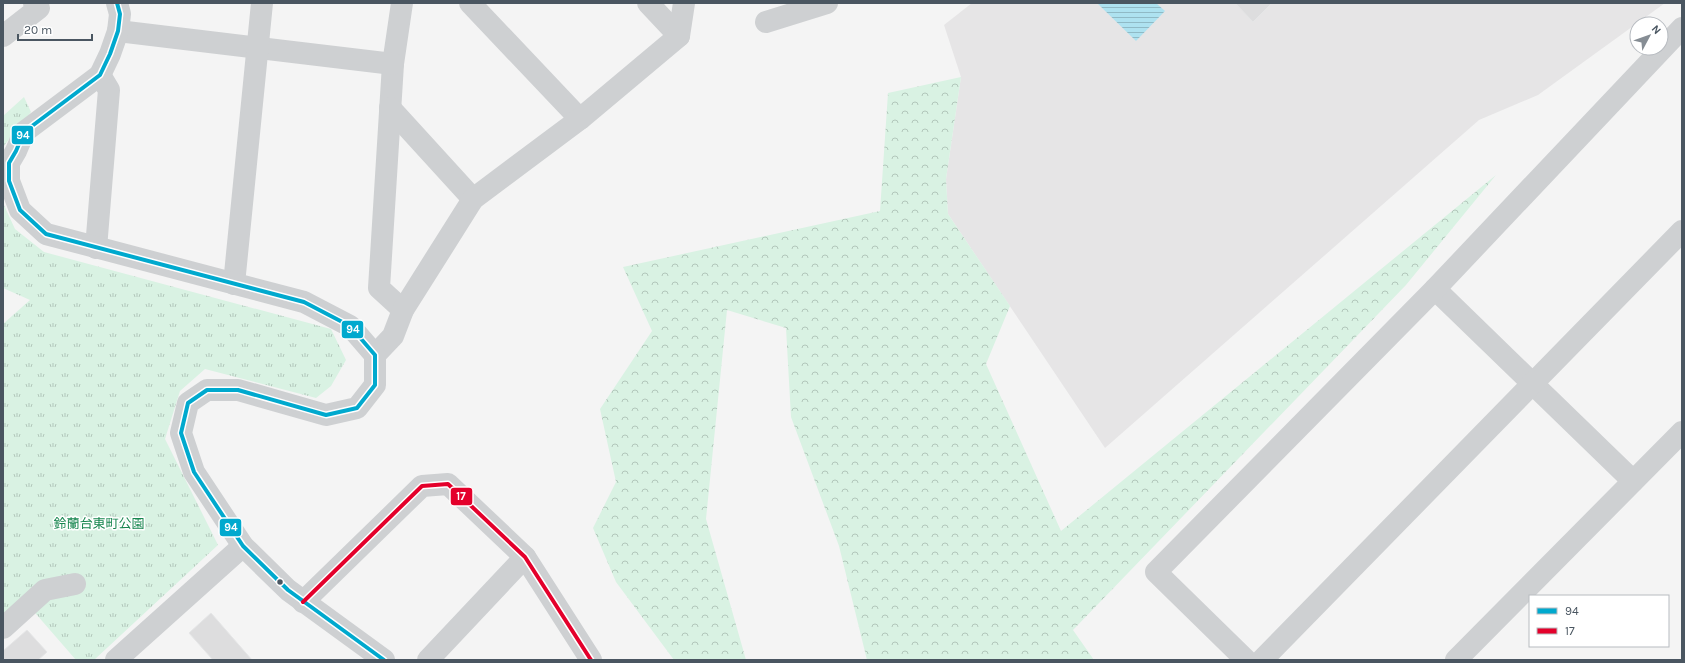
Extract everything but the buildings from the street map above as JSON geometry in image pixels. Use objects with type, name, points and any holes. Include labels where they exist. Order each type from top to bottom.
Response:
[{"type":"street","points":[[3,36],[39,8],[34,3]]},
{"type":"street","points":[[117,3],[120,14],[118,31],[110,54],[100,75],[24,132],[16,151],[9,162],[9,181],[20,210],[46,234],[304,302],[350,326],[375,355],[375,385],[357,408],[326,414],[238,390],[208,390],[188,403],[181,433],[194,472],[243,546],[288,590],[384,660]]},
{"type":"street","points":[[234,284],[262,3]]},
{"type":"street","points":[[402,3],[393,64],[379,288],[403,310]]},
{"type":"street","points":[[470,3],[580,119]]},
{"type":"street","points":[[648,3],[679,36]]},
{"type":"street","points":[[375,355],[393,336],[403,310],[473,199],[580,119],[679,36],[684,3]]},
{"type":"street","points":[[766,22],[827,3]]},
{"type":"street","points":[[1246,660],[1156,572],[1435,289],[1682,28]]},
{"type":"street","points":[[118,31],[393,64]]},
{"type":"street","points":[[96,248],[109,90],[100,75]]},
{"type":"street","points":[[390,108],[473,199]]},
{"type":"street","points":[[1262,660],[1682,232]]},
{"type":"street","points":[[1435,289],[1633,481]]},
{"type":"street","points":[[1456,660],[1682,432]]},
{"type":"street","points":[[303,602],[422,486],[448,484],[525,557],[591,660]]},
{"type":"street","points":[[116,660],[243,546]]},
{"type":"street","points":[[428,660],[525,557]]},
{"type":"street","points":[[3,628],[45,590],[75,584]]},
{"type":"shaded area","points":[[972,3],[1665,3],[1647,16],[1629,16],[1629,29],[1538,95],[1479,120],[1105,448],[948,214],[946,179],[961,77],[944,25]]},
{"type":"green space","points":[[961,77],[946,179],[948,214],[1010,306],[986,364],[1061,531],[1496,175],[1406,285],[1073,630],[1094,660],[867,660],[839,546],[791,417],[786,328],[727,310],[706,519],[746,660],[674,660],[616,582],[593,528],[616,482],[600,409],[652,331],[623,267],[880,211],[888,93]]},
{"type":"green space","points":[[24,97],[31,112],[3,147],[3,116]]},
{"type":"green space","name":"鈴蘭台東町公園","points":[[3,203],[15,229],[44,252],[331,329],[346,360],[331,386],[316,398],[205,369],[180,391],[165,439],[218,545],[94,660],[76,660],[23,599],[3,617],[3,324],[30,300],[3,288]]},
{"type":"water","points":[[1097,3],[1156,3],[1165,11],[1136,41]]},
{"type":"transit line","name":"94","points":[[117,3],[120,14],[118,31],[110,54],[100,75],[24,132],[9,163],[9,181],[20,210],[46,234],[304,302],[350,326],[375,355],[375,385],[357,408],[326,415],[238,390],[207,390],[188,403],[181,433],[194,472],[243,546],[288,590],[384,660]]},
{"type":"transit line","name":"17","points":[[303,602],[422,486],[448,484],[525,557],[591,660]]}]
